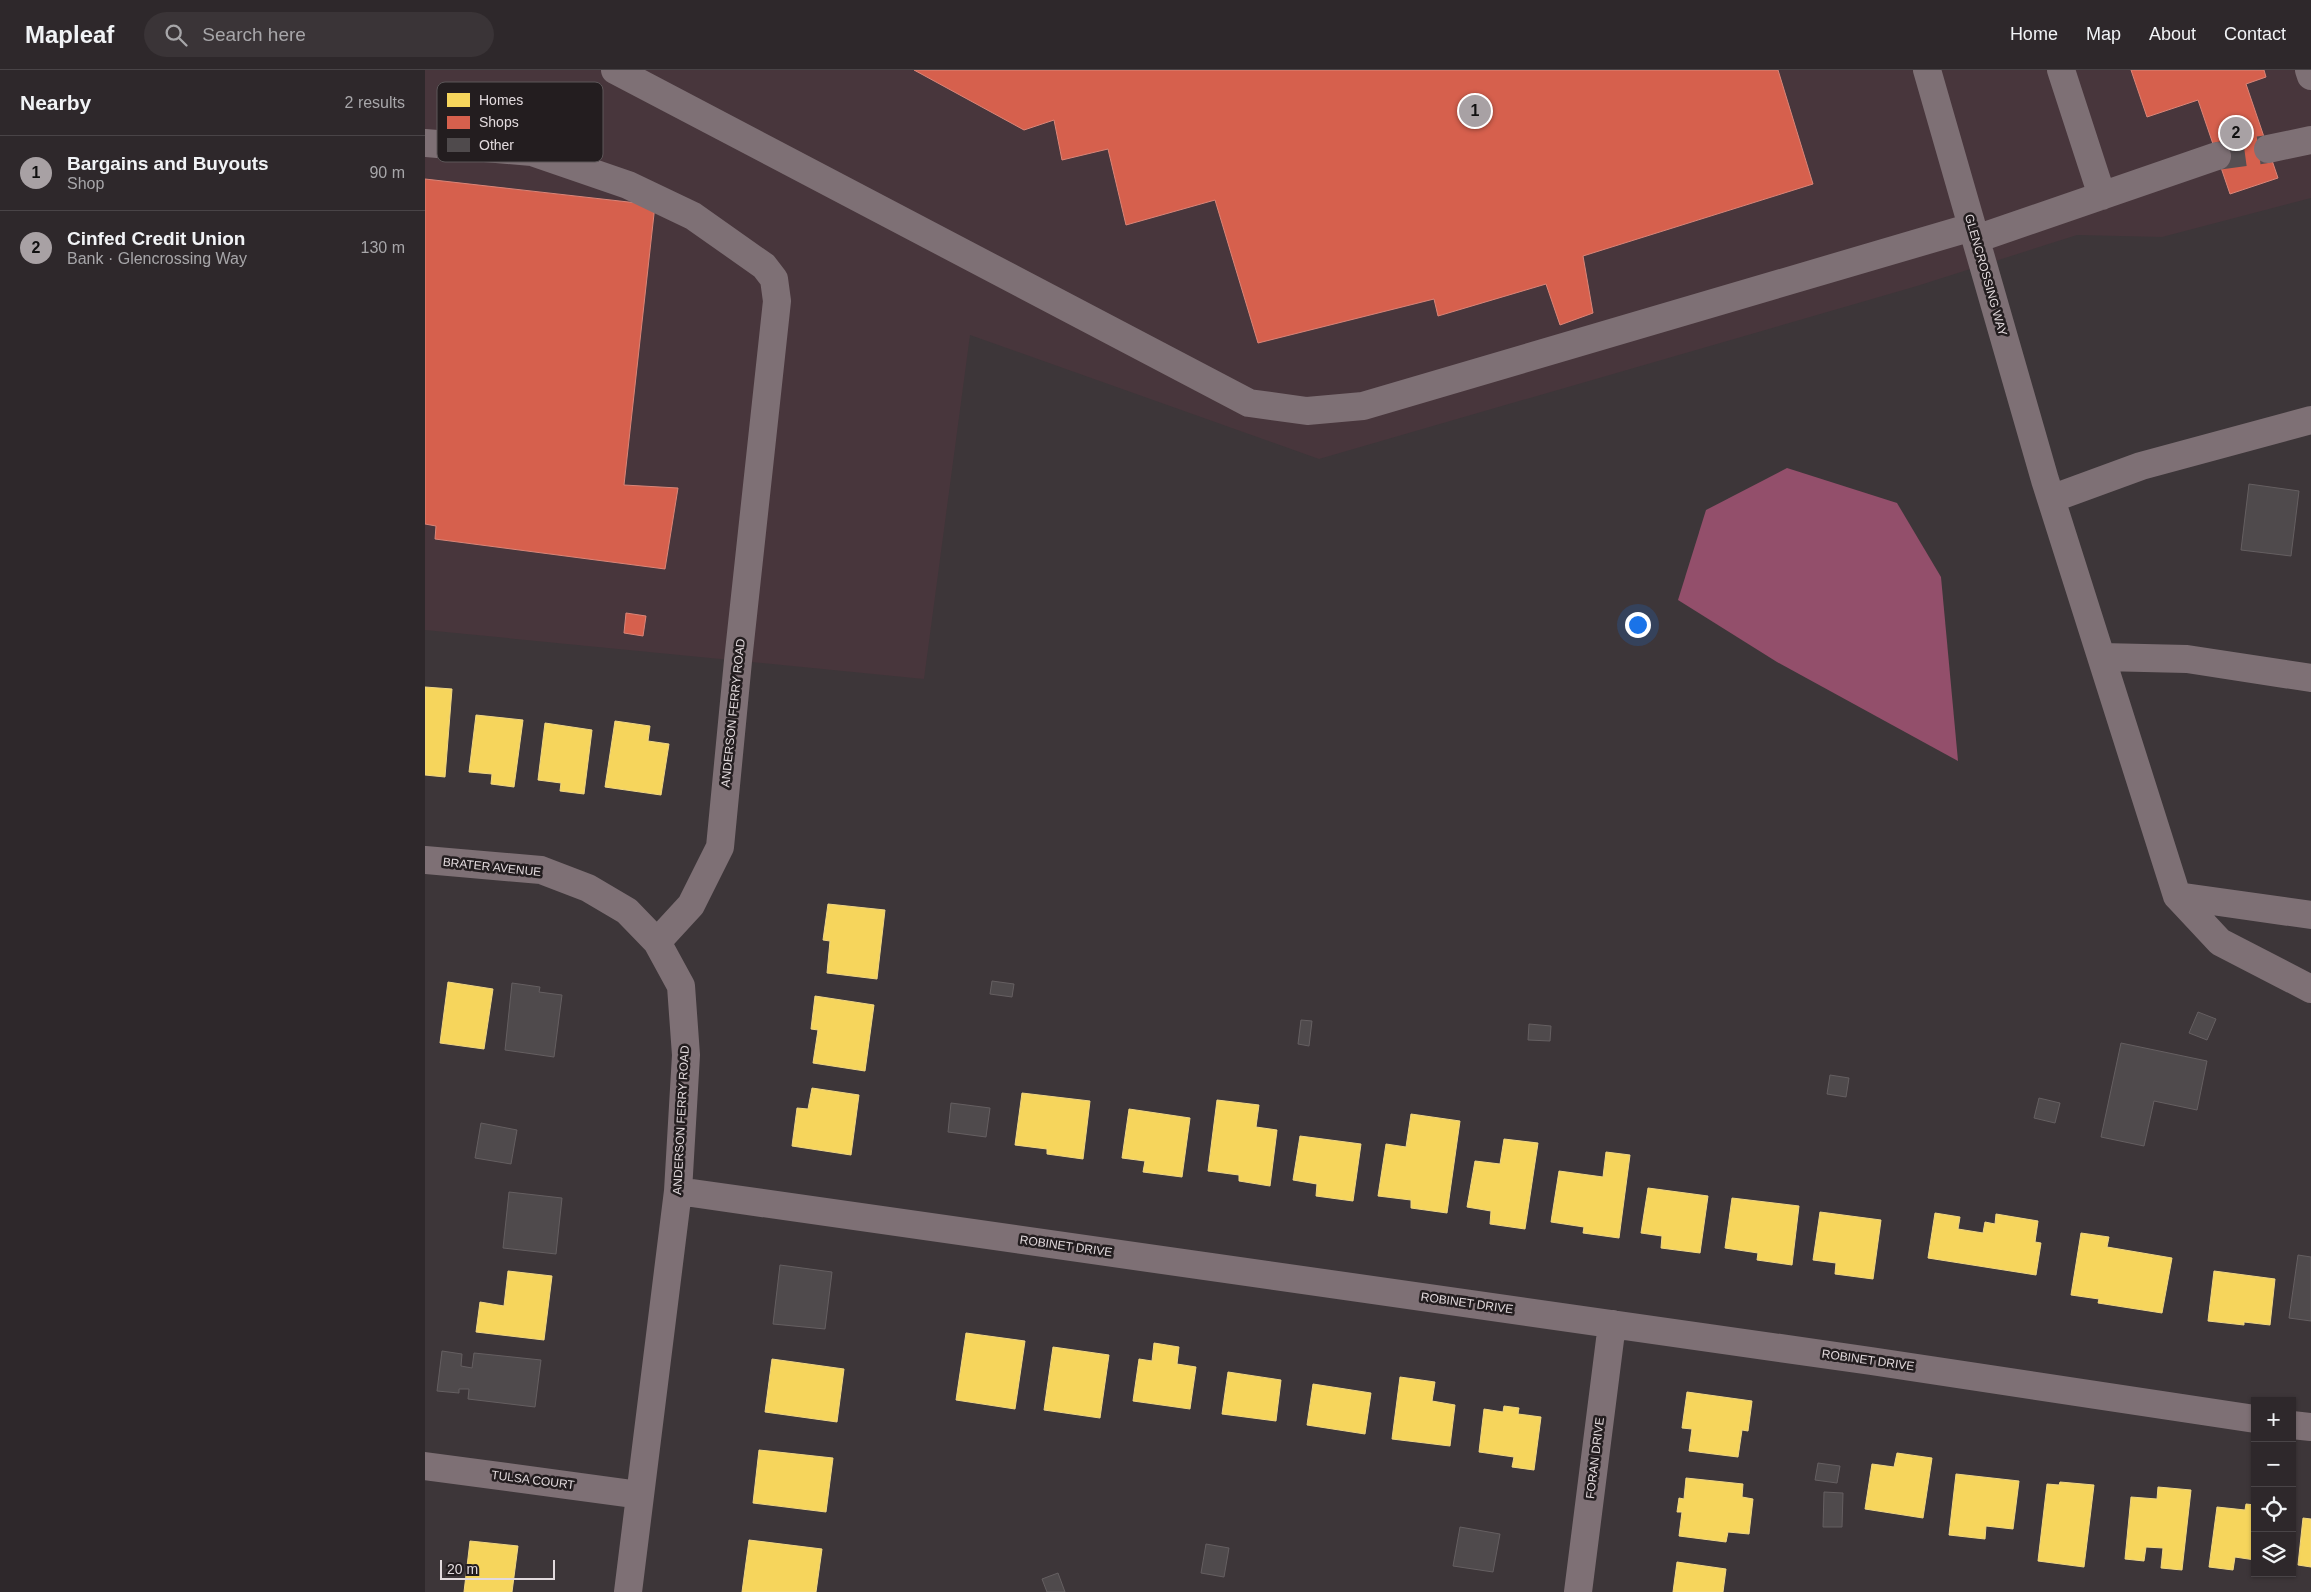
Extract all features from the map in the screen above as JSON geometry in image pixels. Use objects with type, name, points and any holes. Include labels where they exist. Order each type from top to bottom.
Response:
[{"type":"street","points":[[615,70],[1249,403],[1307,411],[1363,406],[2102,196],[2217,156]]},
{"type":"street","name":"GLENCROSSING WAY","points":[[1927,70],[2048,490],[2177,896]]},
{"type":"street","points":[[2061,70],[2102,196]]},
{"type":"street","points":[[2309,70],[2311,76]]},
{"type":"street","points":[[2268,149],[2311,140]]},
{"type":"street","name":"ANDERSON FERRY ROAD","points":[[561,162],[628,185],[693,216],[764,266],[774,279],[777,301],[720,847],[691,904],[657,942],[681,986],[686,1055],[678,1191],[628,1592]]},
{"type":"street","points":[[2048,490],[2311,420]]},
{"type":"street","points":[[2102,657],[2187,659],[2311,678]]},
{"type":"street","name":"BRATER AVENUE","points":[[425,860],[541,870],[588,888],[627,911],[657,942]]},
{"type":"street","points":[[2177,896],[2311,915]]},
{"type":"street","points":[[2177,896],[2219,942],[2311,989]]},
{"type":"street","name":"ROBINET DRIVE","points":[[678,1191],[1871,1361],[2251,1418]]},
{"type":"street","name":"FORAN DRIVE","points":[[1577,1592],[1612,1324]]},
{"type":"street","points":[[2296,1425],[2311,1427]]},
{"type":"street","name":"TULSA COURT","points":[[425,1466],[640,1495]]},
{"type":"shaded area","points":[[425,70],[2311,70],[2311,198],[2162,237],[2077,235],[1917,286],[1319,459],[970,335],[924,679],[425,630]]},
{"type":"shaded area","points":[[1787,468],[1897,503],[1941,577],[1958,761],[1777,662],[1678,600],[1706,510]]},
{"type":"building: Homes","points":[[425,687],[452,689],[445,777],[425,775]]},
{"type":"building: Homes","points":[[476,715],[523,720],[514,787],[491,784],[492,774],[469,772]]},
{"type":"building: Homes","points":[[615,721],[650,726],[648,741],[669,744],[661,795],[605,787]]},
{"type":"building: Homes","points":[[545,723],[592,730],[584,794],[560,791],[561,783],[538,780]]},
{"type":"building: Homes","points":[[828,904],[885,910],[877,979],[827,973],[830,941],[823,940]]},
{"type":"building: Homes","points":[[448,982],[493,989],[484,1049],[440,1043]]},
{"type":"building: Homes","points":[[815,996],[874,1005],[865,1071],[813,1063],[818,1030],[811,1029]]},
{"type":"building: Homes","points":[[812,1088],[859,1095],[851,1155],[792,1146],[797,1108],[808,1109]]},
{"type":"building: Homes","points":[[1022,1093],[1090,1101],[1083,1159],[1047,1154],[1047,1149],[1015,1145]]},
{"type":"building: Homes","points":[[1217,1100],[1259,1105],[1256,1127],[1277,1130],[1270,1186],[1239,1181],[1239,1175],[1208,1171]]},
{"type":"building: Homes","points":[[1129,1109],[1190,1118],[1182,1177],[1143,1172],[1145,1161],[1122,1158]]},
{"type":"building: Homes","points":[[1411,1114],[1460,1121],[1447,1213],[1411,1208],[1411,1200],[1378,1196],[1386,1144],[1406,1147]]},
{"type":"building: Homes","points":[[1300,1136],[1361,1144],[1353,1201],[1316,1196],[1317,1184],[1293,1180]]},
{"type":"building: Homes","points":[[1504,1139],[1538,1143],[1525,1229],[1490,1224],[1491,1211],[1467,1207],[1475,1161],[1500,1164]]},
{"type":"building: Homes","points":[[1606,1152],[1630,1155],[1619,1238],[1583,1233],[1584,1227],[1551,1222],[1559,1171],[1603,1177]]},
{"type":"building: Homes","points":[[1648,1188],[1708,1196],[1700,1253],[1661,1248],[1662,1236],[1641,1233]]},
{"type":"building: Homes","points":[[1732,1198],[1799,1206],[1792,1265],[1757,1260],[1758,1253],[1725,1248]]},
{"type":"building: Homes","points":[[1820,1212],[1881,1220],[1873,1279],[1835,1274],[1836,1263],[1813,1260]]},
{"type":"building: Homes","points":[[1935,1213],[1960,1217],[1958,1229],[1983,1233],[1985,1222],[1995,1224],[1996,1214],[2038,1221],[2035,1242],[2041,1243],[2036,1275],[1928,1258]]},
{"type":"building: Homes","points":[[2081,1233],[2109,1237],[2107,1247],[2172,1258],[2162,1313],[2098,1303],[2099,1299],[2071,1295]]},
{"type":"building: Homes","points":[[508,1271],[552,1276],[544,1340],[476,1332],[480,1302],[504,1306]]},
{"type":"building: Homes","points":[[2214,1271],[2275,1279],[2270,1325],[2244,1322],[2244,1325],[2208,1321]]},
{"type":"building: Homes","points":[[966,1333],[1025,1341],[1015,1409],[956,1400]]},
{"type":"building: Homes","points":[[1154,1343],[1179,1347],[1177,1364],[1196,1367],[1190,1409],[1133,1401],[1139,1359],[1152,1361]]},
{"type":"building: Homes","points":[[1053,1347],[1109,1355],[1100,1418],[1044,1410]]},
{"type":"building: Homes","points":[[772,1359],[844,1369],[837,1422],[765,1412]]},
{"type":"building: Homes","points":[[1228,1372],[1281,1380],[1276,1421],[1222,1414]]},
{"type":"building: Homes","points":[[1400,1377],[1435,1382],[1432,1401],[1455,1405],[1450,1446],[1392,1439]]},
{"type":"building: Homes","points":[[1313,1384],[1371,1393],[1365,1434],[1307,1425]]},
{"type":"building: Homes","points":[[1687,1392],[1752,1401],[1748,1431],[1742,1430],[1738,1457],[1689,1451],[1692,1429],[1682,1428]]},
{"type":"building: Homes","points":[[1504,1406],[1519,1408],[1518,1414],[1541,1417],[1534,1470],[1512,1467],[1514,1457],[1479,1452],[1484,1409],[1503,1412]]},
{"type":"building: Homes","points":[[759,1450],[833,1458],[826,1512],[753,1503]]},
{"type":"building: Homes","points":[[1897,1453],[1932,1458],[1923,1518],[1865,1509],[1872,1464],[1894,1467]]},
{"type":"building: Homes","points":[[1956,1474],[2019,1481],[2013,1529],[1986,1526],[1985,1539],[1949,1535]]},
{"type":"building: Homes","points":[[1686,1478],[1743,1484],[1742,1497],[1753,1499],[1749,1534],[1728,1532],[1726,1542],[1679,1536],[1682,1512],[1677,1512],[1679,1498],[1684,1499]]},
{"type":"building: Homes","points":[[2060,1482],[2094,1485],[2084,1567],[2038,1561],[2047,1484],[2059,1485]]},
{"type":"building: Homes","points":[[2158,1487],[2191,1490],[2182,1570],[2161,1568],[2163,1548],[2146,1547],[2144,1561],[2125,1559],[2131,1497],[2157,1499]]},
{"type":"building: Homes","points":[[2246,1504],[2251,1505],[2251,1559],[2235,1557],[2233,1570],[2209,1567],[2217,1507],[2245,1510]]},
{"type":"building: Homes","points":[[2303,1518],[2311,1519],[2311,1567],[2298,1565]]},
{"type":"building: Homes","points":[[749,1540],[822,1549],[816,1592],[742,1592]]},
{"type":"building: Homes","points":[[470,1541],[518,1546],[512,1592],[464,1592]]},
{"type":"building: Homes","points":[[1677,1562],[1726,1569],[1723,1592],[1673,1592]]},
{"type":"building: Shops","points":[[914,70],[1778,70],[1813,184],[1583,256],[1593,313],[1560,325],[1546,284],[1438,316],[1434,299],[1258,343],[1215,200],[1126,225],[1108,149],[1062,160],[1054,120],[1024,130]]},
{"type":"building: Shops","points":[[2131,70],[2264,70],[2266,77],[2246,84],[2278,178],[2230,194],[2198,100],[2147,117]]},
{"type":"building: Shops","points":[[425,179],[655,205],[624,485],[678,488],[665,569],[435,539],[436,526],[425,524]]},
{"type":"building: Shops","points":[[626,613],[646,616],[643,636],[624,633]]},
{"type":"building: Other","points":[[2249,484],[2299,491],[2291,556],[2241,550]]},
{"type":"building: Other","points":[[992,981],[1014,984],[1012,997],[990,994]]},
{"type":"building: Other","points":[[512,983],[540,987],[539,992],[562,995],[554,1057],[505,1050]]},
{"type":"building: Other","points":[[2198,1012],[2216,1019],[2207,1040],[2189,1033]]},
{"type":"building: Other","points":[[1301,1020],[1312,1021],[1309,1046],[1298,1044]]},
{"type":"building: Other","points":[[1529,1024],[1551,1026],[1550,1041],[1528,1040]]},
{"type":"building: Other","points":[[2121,1043],[2207,1061],[2197,1110],[2154,1101],[2144,1146],[2101,1137]]},
{"type":"building: Other","points":[[1830,1075],[1849,1078],[1846,1097],[1827,1094]]},
{"type":"building: Other","points":[[2039,1098],[2060,1103],[2055,1123],[2034,1118]]},
{"type":"building: Other","points":[[951,1103],[990,1108],[986,1137],[948,1132]]},
{"type":"building: Other","points":[[481,1123],[517,1130],[511,1164],[475,1158]]},
{"type":"building: Other","points":[[509,1192],[562,1198],[556,1254],[503,1248]]},
{"type":"building: Other","points":[[2298,1255],[2311,1257],[2311,1321],[2289,1318]]},
{"type":"building: Other","points":[[780,1265],[832,1272],[825,1329],[773,1324]]},
{"type":"building: Other","points":[[442,1351],[462,1354],[461,1366],[472,1368],[474,1353],[541,1360],[535,1407],[468,1399],[469,1389],[459,1389],[459,1393],[437,1391]]},
{"type":"building: Other","points":[[1818,1463],[1840,1466],[1837,1483],[1815,1480]]},
{"type":"building: Other","points":[[1824,1492],[1843,1493],[1842,1527],[1823,1527]]},
{"type":"building: Other","points":[[1460,1527],[1500,1534],[1493,1572],[1453,1566]]},
{"type":"building: Other","points":[[1206,1544],[1229,1548],[1224,1577],[1201,1573]]},
{"type":"building: Other","points":[[1058,1573],[1065,1592],[1047,1592],[1042,1579]]},
{"type":"tunnel","points":[[2217,156],[2268,149]]},
{"type":"place","name":"Bargains and Buyouts","points":[[1475,111]]},
{"type":"place","name":"Cinfed Credit Union","points":[[2236,133]]}]
